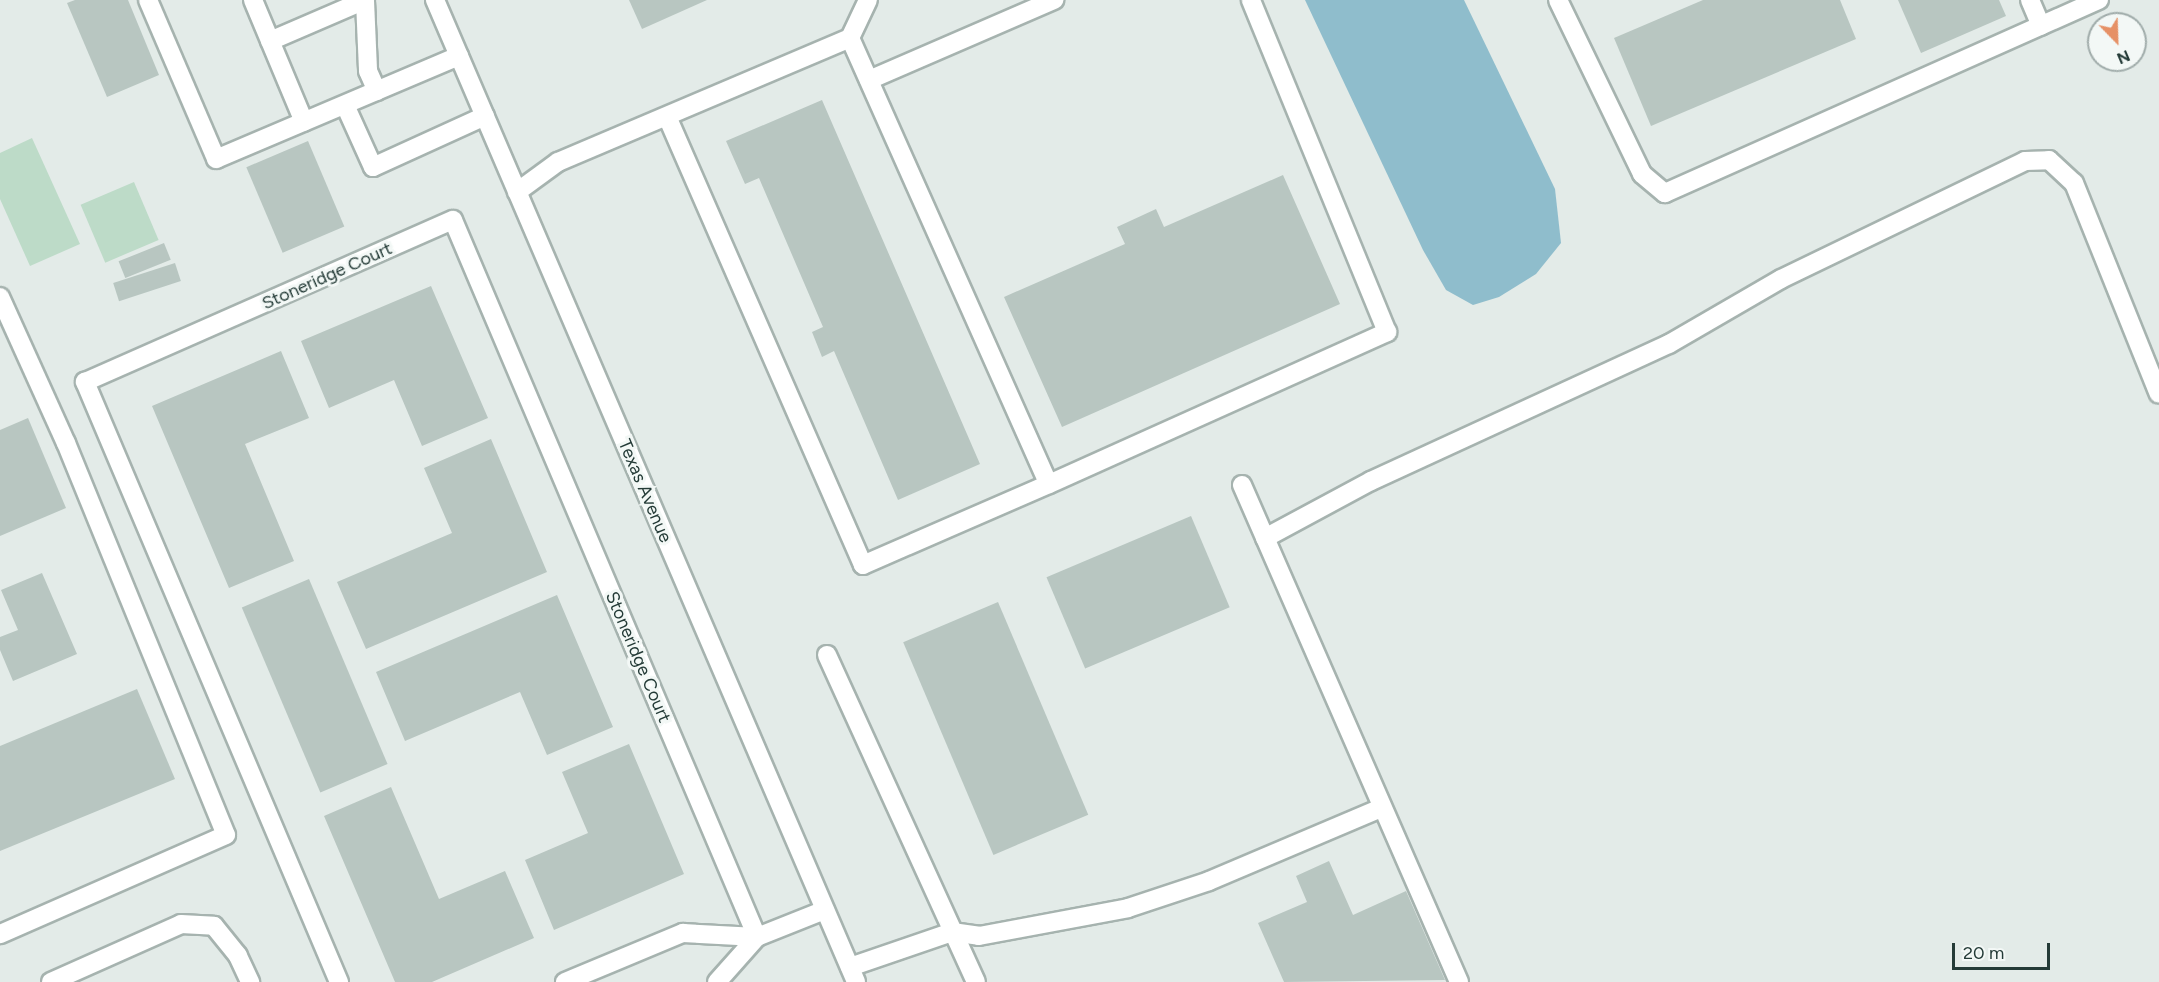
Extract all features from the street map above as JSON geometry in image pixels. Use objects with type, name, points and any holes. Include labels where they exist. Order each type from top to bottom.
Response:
[{"type":"street","points":[[148,0],[216,159],[459,56]]},
{"type":"street","points":[[253,0],[304,122]]},
{"type":"street","name":"Texas Avenue","points":[[435,0],[853,975]]},
{"type":"street","points":[[518,192],[558,162],[850,38],[868,0]]},
{"type":"street","points":[[869,80],[1054,0]]},
{"type":"street","points":[[667,117],[863,565],[1388,332],[1251,0]]},
{"type":"street","points":[[1557,0],[1642,174],[1665,193],[2099,0]]},
{"type":"street","points":[[2030,0],[2041,26]]},
{"type":"street","points":[[270,41],[365,1],[368,71],[378,91]]},
{"type":"street","points":[[850,38],[1049,484]]},
{"type":"street","points":[[345,105],[373,167],[485,116]]},
{"type":"street","points":[[1265,538],[1371,481],[1659,349],[1781,279],[2025,161],[2049,160],[2074,183],[2159,394]]},
{"type":"street","name":"Stoneridge Court","points":[[339,982],[85,382],[453,220],[757,937]]},
{"type":"street","points":[[0,297],[66,443],[226,835],[0,934]]},
{"type":"street","points":[[1242,485],[1381,808],[1459,982]]},
{"type":"street","points":[[827,655],[976,982]]},
{"type":"street","points":[[853,975],[952,932],[979,936],[1128,908],[1209,881],[1381,808]]},
{"type":"street","points":[[565,982],[683,933],[757,937],[825,910]]},
{"type":"street","points":[[51,982],[181,924],[214,926],[238,956],[250,982]]},
{"type":"street","points":[[717,982],[757,937]]},
{"type":"green space","points":[[32,138],[80,244],[30,266],[0,199],[0,153]]},
{"type":"green space","points":[[134,182],[159,240],[105,263],[81,205]]},
{"type":"water","points":[[1305,0],[1464,0],[1555,189],[1561,243],[1536,274],[1499,297],[1473,305],[1446,290],[1423,250]]},
{"type":"building","points":[[75,0],[128,0],[159,75],[107,97],[67,3]]},
{"type":"building","points":[[629,0],[707,0],[642,29]]},
{"type":"building","points":[[1703,0],[1840,0],[1856,39],[1651,126],[1614,38]]},
{"type":"building","points":[[1898,0],[1999,0],[2006,16],[1921,53]]},
{"type":"building","points":[[822,100],[980,464],[898,500],[834,351],[822,357],[812,332],[823,327],[759,178],[745,184],[726,141]]},
{"type":"building","points":[[308,141],[344,227],[283,253],[246,167]]},
{"type":"building","points":[[1283,175],[1340,304],[1062,427],[1004,297],[1125,244],[1117,227],[1156,209],[1164,227]]},
{"type":"building","points":[[164,243],[171,260],[125,278],[119,261]]},
{"type":"building","points":[[175,263],[181,281],[119,301],[113,283]]},
{"type":"building","points":[[431,286],[488,418],[422,446],[394,380],[329,408],[301,341]]},
{"type":"building","points":[[281,351],[309,418],[245,444],[294,561],[229,588],[152,406]]},
{"type":"building","points":[[28,418],[66,508],[0,536],[0,430]]},
{"type":"building","points":[[491,439],[547,572],[366,649],[337,582],[452,533],[424,468]]},
{"type":"building","points":[[1191,516],[1230,607],[1085,668],[1046,577]]},
{"type":"building","points":[[42,573],[77,654],[13,681],[0,650],[0,637],[18,630],[1,590]]},
{"type":"building","points":[[309,579],[388,764],[320,793],[242,608]]},
{"type":"building","points":[[557,595],[613,727],[547,755],[520,692],[405,741],[376,672]]},
{"type":"building","points":[[998,602],[1088,815],[993,855],[903,642]]},
{"type":"building","points":[[137,689],[175,779],[0,851],[0,746]]},
{"type":"building","points":[[629,744],[684,874],[554,930],[525,860],[588,833],[562,772]]},
{"type":"building","points":[[391,787],[439,899],[505,871],[534,938],[432,982],[395,982],[324,816]]},
{"type":"building","points":[[1329,861],[1353,915],[1406,891],[1445,980],[1284,982],[1258,923],[1307,902],[1296,876]]}]
